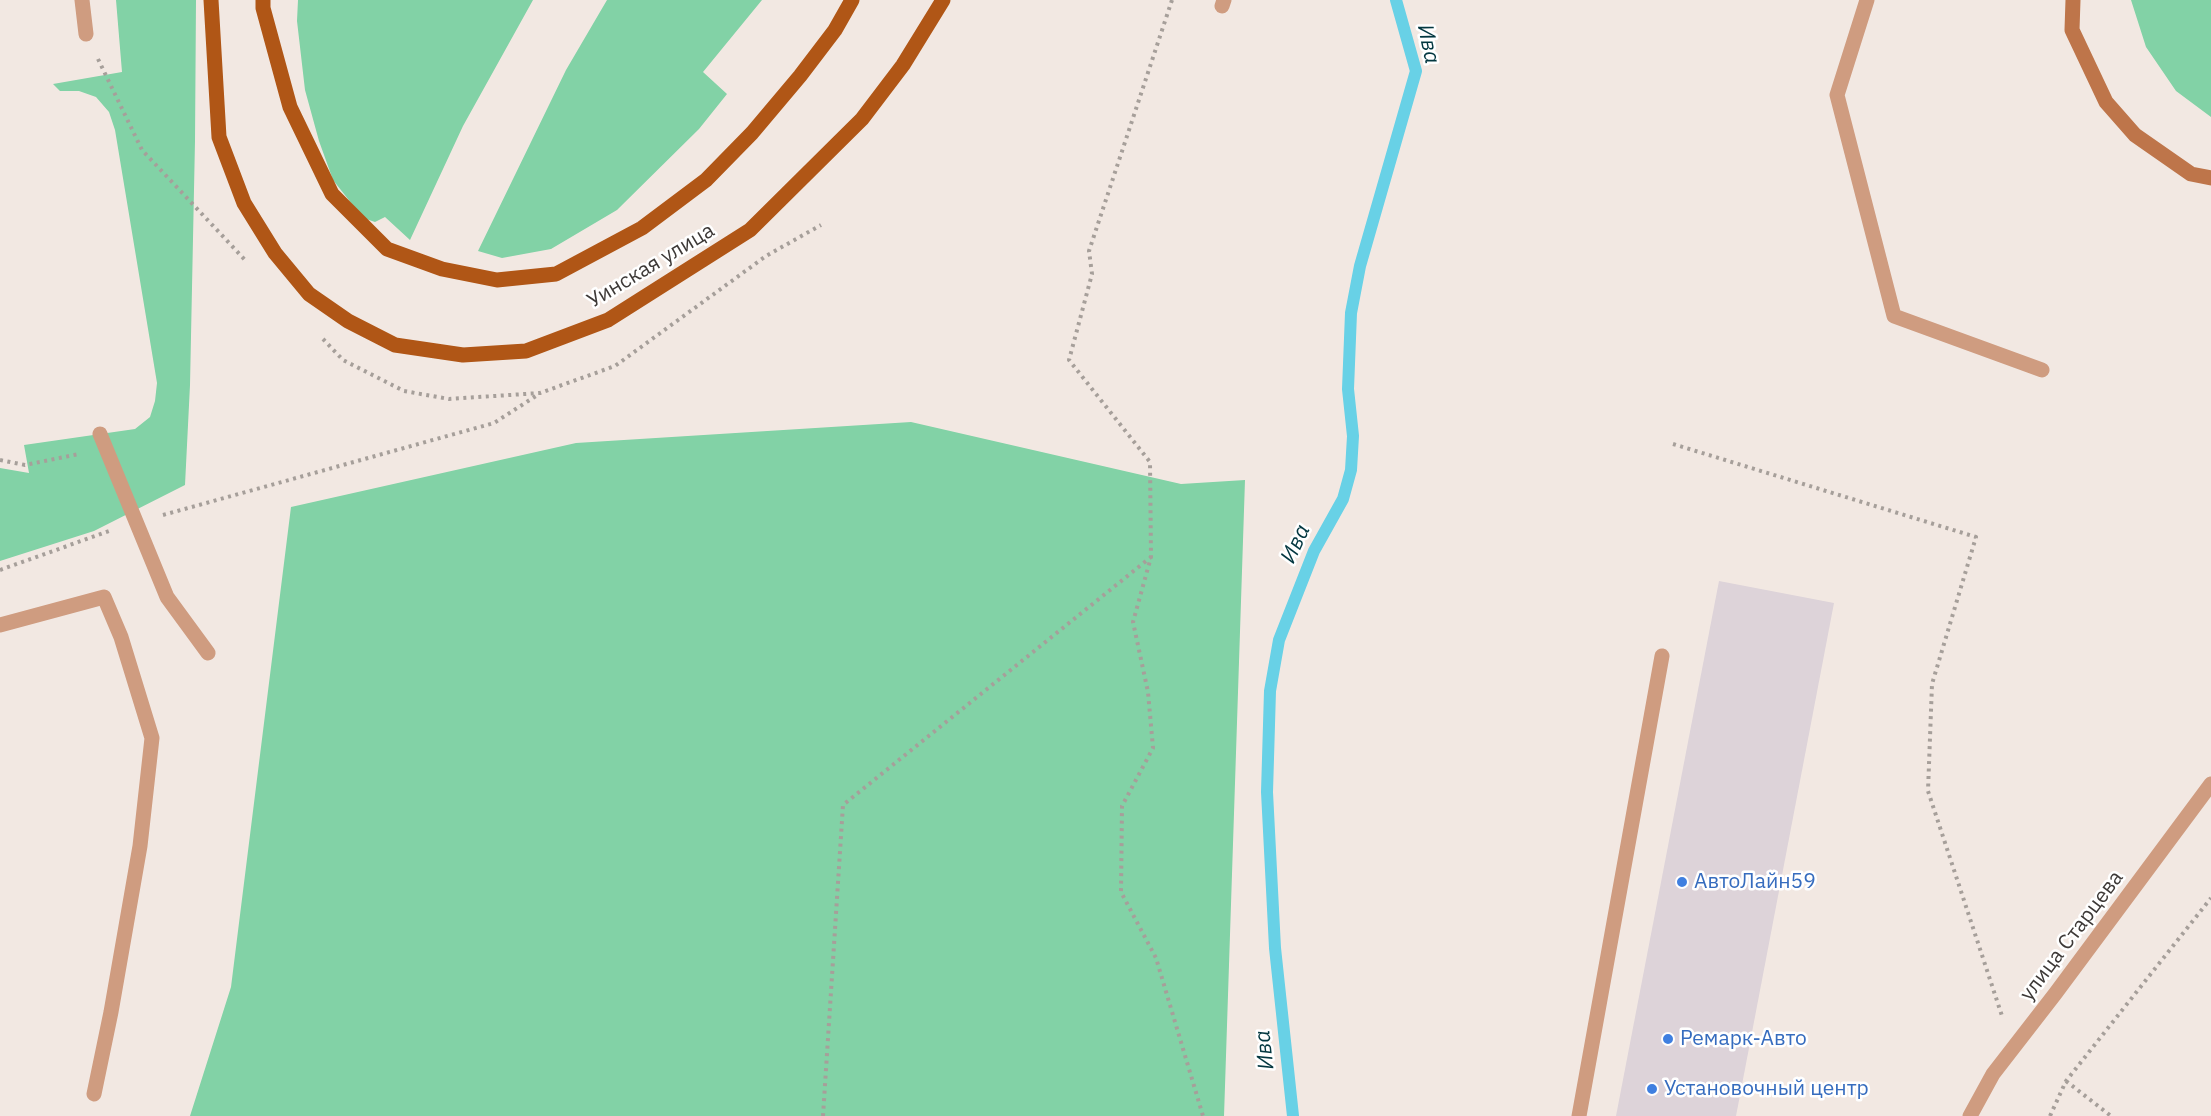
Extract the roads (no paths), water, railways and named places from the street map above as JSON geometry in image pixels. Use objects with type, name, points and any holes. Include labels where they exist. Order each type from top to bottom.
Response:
[{"type":"main road","name":"Уинская улица","points":[[211,0],[219,137],[244,204],[275,253],[309,294],[348,321],[395,345],[463,355],[526,351],[608,320],[750,230],[862,119],[903,65],[943,0]]},
{"type":"main road","name":"Уинская улица","points":[[263,0],[263,8],[290,107],[332,194],[387,249],[442,268],[497,280],[556,274],[642,228],[706,180],[753,133],[800,76],[835,30],[852,0]]},
{"type":"main road","points":[[2073,0],[2072,30],[2106,102],[2135,135],[2191,174],[2211,178]]},
{"type":"street","points":[[82,0],[86,34]]},
{"type":"street","points":[[1867,0],[1837,95],[1894,316],[2042,370]]},
{"type":"street","points":[[102,440],[167,597],[208,653]]},
{"type":"street","points":[[0,625],[104,597],[121,638],[152,738],[140,846],[94,1094]]},
{"type":"street","points":[[1579,1116],[1662,657]]},
{"type":"street","name":"улица Старцева","points":[[1970,1116],[1993,1074],[2211,783]]},
{"type":"waterway","name":"Ива","points":[[1293,1116],[1275,948],[1267,792],[1270,691],[1279,640],[1314,551],[1343,499],[1351,470],[1353,436],[1348,389],[1351,313],[1360,266],[1416,71],[1396,0]]},
{"type":"place","name":"АвтоЛайн59","points":[[1682,882]]},
{"type":"place","name":"Ремарк-Авто","points":[[1668,1039]]},
{"type":"place","name":"Установочный центр","points":[[1652,1089]]}]
